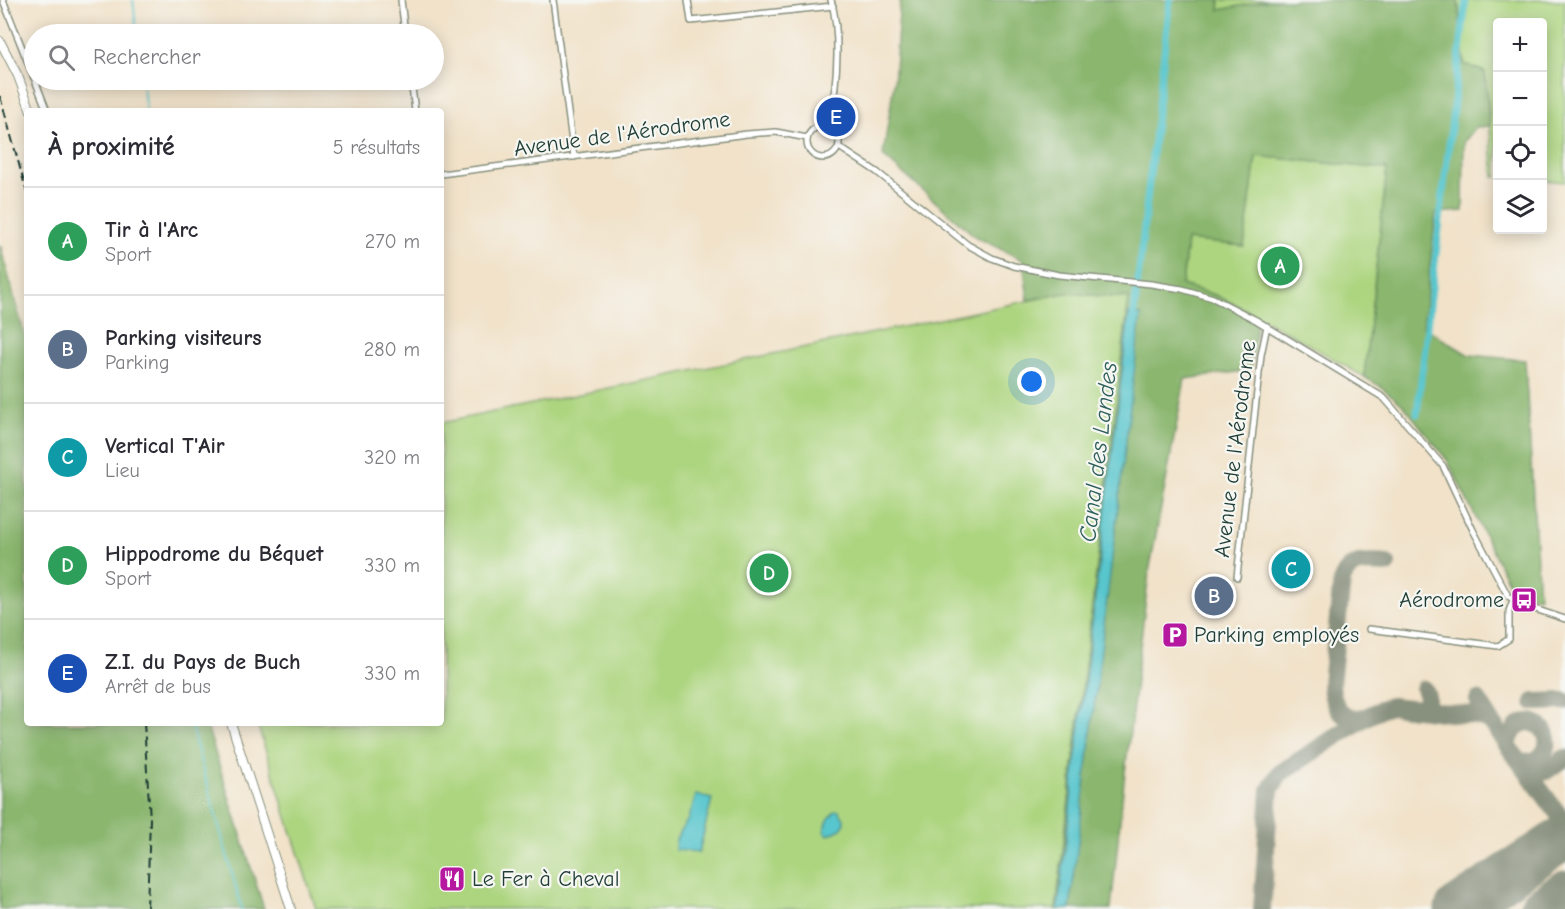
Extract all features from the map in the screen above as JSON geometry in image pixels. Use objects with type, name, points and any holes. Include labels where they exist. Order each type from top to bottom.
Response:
[{"type":"main road","points":[[0,41],[18,76],[30,108]]},
{"type":"main road","points":[[232,726],[291,909]]},
{"type":"street","points":[[3,0],[24,52]]},
{"type":"street","points":[[401,0],[404,24]]},
{"type":"street","points":[[554,0],[574,157]]},
{"type":"street","points":[[688,0],[691,21],[832,3],[836,93],[829,127]]},
{"type":"street","points":[[39,90],[46,108]]},
{"type":"street","points":[[412,90],[415,108]]},
{"type":"street","points":[[829,127],[839,137],[839,147],[833,155],[819,158],[808,149],[807,138],[813,129],[829,127]]},
{"type":"street","name":"Avenue de l'Aérodrome","points":[[444,174],[747,134],[776,132],[807,138]]},
{"type":"street","points":[[839,147],[877,172],[968,245],[992,258],[1014,266],[1059,275],[1151,284],[1182,289],[1212,298],[1267,326],[1384,398],[1443,466],[1501,584],[1513,600],[1565,619]]},
{"type":"street","name":"Avenue de l'Aérodrome","points":[[1237,577],[1261,355],[1267,326]]},
{"type":"street","points":[[1369,629],[1498,646],[1509,639],[1509,611],[1513,600]]},
{"type":"green space","points":[[900,0],[1220,0],[1219,10],[1270,0],[1458,0],[1464,64],[1485,72],[1490,126],[1476,127],[1464,142],[1463,211],[1436,213],[1423,327],[1469,355],[1525,360],[1539,597],[1528,595],[1510,586],[1447,460],[1404,406],[1380,386],[1364,377],[1387,169],[1256,156],[1244,246],[1187,240],[1182,285],[1215,295],[1253,313],[1256,327],[1251,370],[1185,379],[1149,572],[1111,909],[1056,909],[1129,298],[1065,293],[1028,300],[1023,260],[976,237],[883,156],[894,83]]},
{"type":"green space","points":[[1220,0],[1270,0],[1219,11]]},
{"type":"green space","points":[[1458,0],[1565,0],[1565,182],[1547,180],[1547,18],[1493,18],[1493,165],[1485,72],[1464,64]]},
{"type":"green space","points":[[1256,156],[1387,169],[1364,377],[1253,314],[1182,285],[1187,240],[1244,246]]},
{"type":"green space","points":[[0,245],[24,333],[24,726],[207,726],[264,909],[0,909]]},
{"type":"green space","points":[[1065,293],[1129,298],[1056,909],[316,909],[258,726],[444,726],[444,422]]},
{"type":"water","points":[[1129,314],[1141,315],[1070,909],[1058,909]]},
{"type":"water","points":[[696,795],[712,799],[699,852],[675,850],[676,839],[689,818]]},
{"type":"water","points":[[835,811],[839,811],[844,819],[844,825],[841,829],[828,835],[824,831]]},
{"type":"waterway","points":[[133,0],[136,24]]},
{"type":"waterway","name":"Canal des Landes","points":[[1133,322],[1170,0]]},
{"type":"waterway","points":[[1417,414],[1466,0]]},
{"type":"waterway","points":[[143,90],[146,108]]},
{"type":"waterway","points":[[191,726],[242,909]]},
{"type":"taxiway","points":[[1387,564],[1355,565],[1345,573],[1342,580],[1331,684],[1333,699],[1339,711],[1350,718],[1357,718],[1392,706],[1476,716],[1486,719],[1495,726]]},
{"type":"taxiway","points":[[1414,709],[1427,704],[1424,689]]},
{"type":"taxiway","points":[[1478,700],[1502,738],[1562,819],[1562,834],[1555,843]]},
{"type":"taxiway","points":[[1534,702],[1564,701]]},
{"type":"taxiway","points":[[1262,909],[1270,790],[1279,774],[1366,717]]},
{"type":"taxiway","points":[[1508,745],[1514,731],[1521,724],[1529,722],[1544,730],[1547,747],[1541,756],[1531,762],[1520,761]]},
{"type":"taxiway","points":[[1524,768],[1537,774],[1546,771],[1565,758]]},
{"type":"runway","points":[[1457,909],[1565,837]]},
{"type":"runway","points":[[1541,909],[1565,893]]},
{"type":"railway","points":[[0,96],[24,182]]},
{"type":"railway","points":[[144,726],[150,819],[147,909]]},
{"type":"place","name":"Z.I. du Pays de Buch","points":[[836,117]]},
{"type":"place","name":"Tir à l'Arc","points":[[1280,266]]},
{"type":"place","name":"Vertical T'Air","points":[[1291,569]]},
{"type":"place","name":"Hippodrome du Béquet","points":[[769,573]]},
{"type":"place","name":"Parking visiteurs","points":[[1214,596]]},
{"type":"place","name":"Aérodrome","points":[[1524,600]]},
{"type":"place","name":"Parking employés","points":[[1175,635]]},
{"type":"place","name":"Le Fer à Cheval","points":[[452,879]]}]
